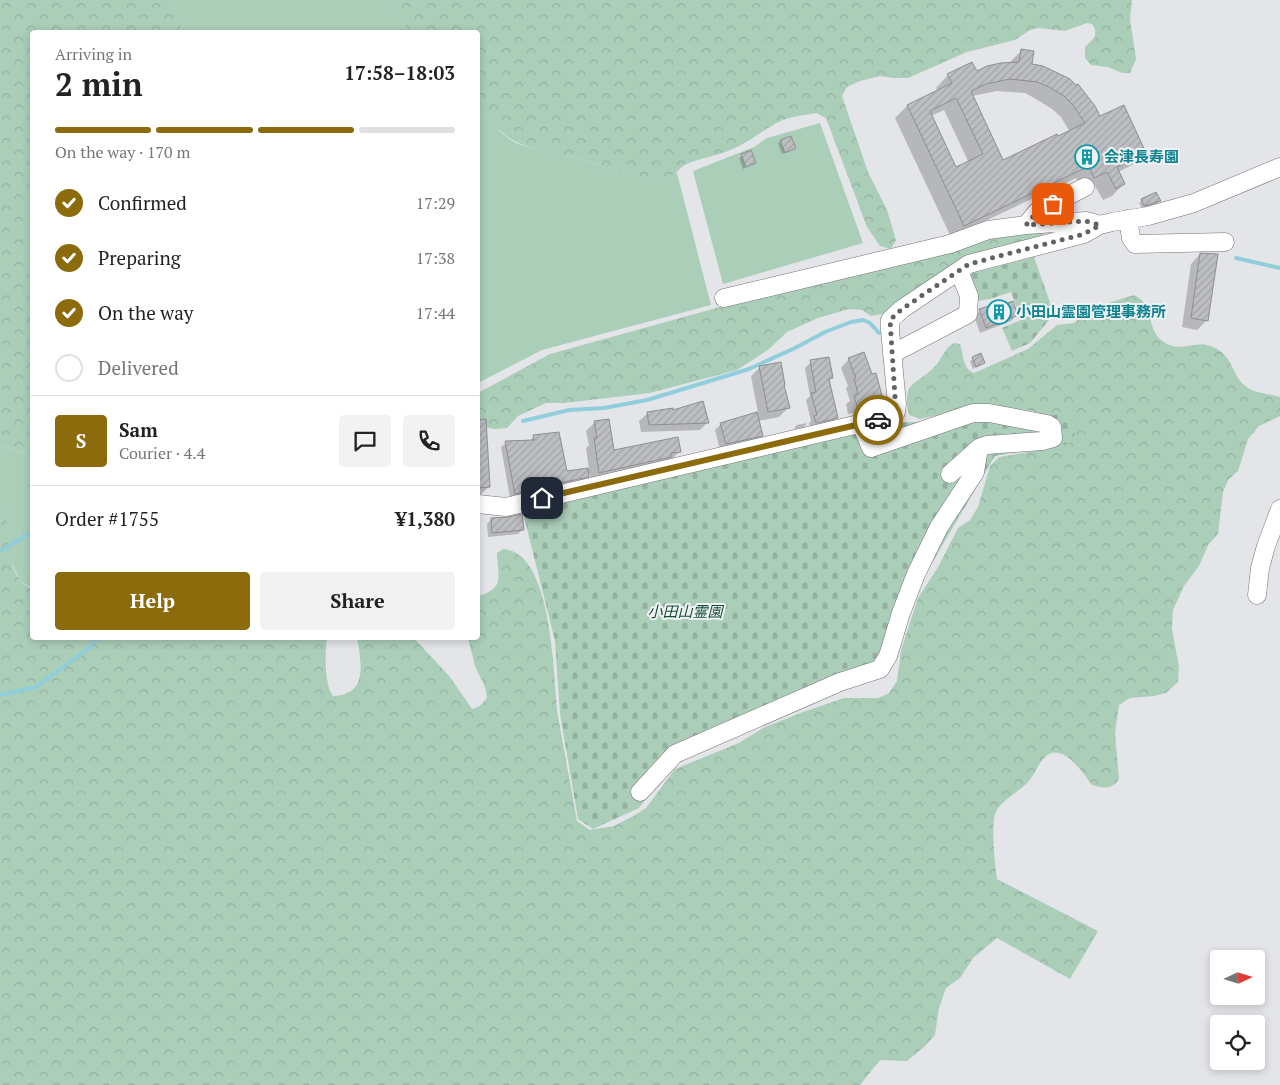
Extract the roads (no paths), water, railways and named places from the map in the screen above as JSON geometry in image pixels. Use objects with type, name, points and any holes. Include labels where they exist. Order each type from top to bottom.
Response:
[{"type":"street","points":[[480,504],[506,507],[712,465],[893,416],[896,412],[890,320],[902,309],[958,271],[969,264],[1084,234],[1100,225],[1148,216],[1194,204],[1280,166]]},
{"type":"street","points":[[1026,225],[1037,212],[1085,187]]},
{"type":"street","points":[[1128,219],[1132,238],[1136,244],[1225,242]]},
{"type":"street","points":[[724,298],[950,244],[988,230],[1026,225],[1086,221],[1100,225]]},
{"type":"street","points":[[892,354],[968,314],[969,296],[958,271]]},
{"type":"street","points":[[861,424],[872,448],[973,413],[989,413],[1047,424],[1052,428],[1053,438],[1042,441],[987,445],[979,448],[950,474]]},
{"type":"street","points":[[640,792],[675,754],[840,682],[880,669],[888,656],[901,613],[916,574],[935,535],[975,472],[979,448]]},
{"type":"street","points":[[1257,596],[1260,568],[1280,508]]},
{"type":"waterway","points":[[1236,258],[1280,268]]},
{"type":"waterway","points":[[523,421],[569,410],[604,408],[647,400],[749,369],[825,332],[851,322],[863,320],[870,323],[879,333]]},
{"type":"waterway","points":[[0,551],[30,533]]},
{"type":"waterway","points":[[0,695],[36,687],[89,648],[96,640]]},
{"type":"place","name":"会津長寿園","points":[[1087,157]]},
{"type":"place","name":"小田山霊園管理事務所","points":[[999,312]]},
{"type":"park label","name":"小田山霊園","points":[[685,612]]}]
